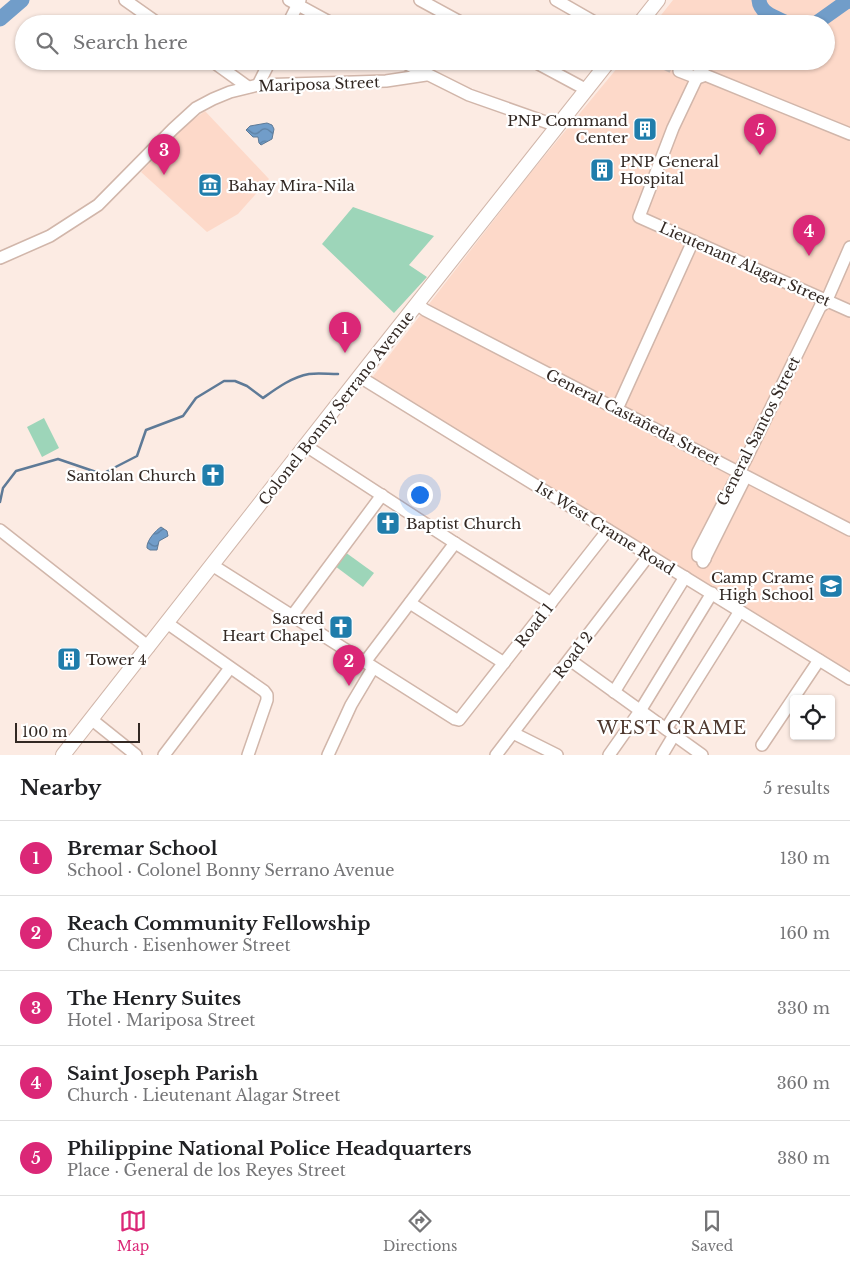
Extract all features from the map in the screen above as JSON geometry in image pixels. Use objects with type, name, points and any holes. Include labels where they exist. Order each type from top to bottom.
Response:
[{"type":"main road","points":[[646,15],[658,0]]},
{"type":"main road","name":"Colonel Bonny Serrano Avenue","points":[[64,755],[602,70]]},
{"type":"street","points":[[125,0],[146,15]]},
{"type":"street","points":[[420,0],[448,15]]},
{"type":"street","points":[[556,0],[582,15]]},
{"type":"street","points":[[291,15],[295,1],[318,15]]},
{"type":"street","points":[[227,70],[253,86],[264,70]]},
{"type":"street","points":[[417,70],[470,95],[557,126]]},
{"type":"street","points":[[550,70],[587,90]]},
{"type":"street","points":[[698,70],[701,74]]},
{"type":"street","points":[[679,71],[701,74],[850,134]]},
{"type":"street","name":"Lieutenant Alagar Street","points":[[701,74],[673,128],[639,217],[850,311]]},
{"type":"street","name":"Mariposa Street","points":[[0,258],[50,236],[98,205],[196,108],[230,92],[253,86],[386,81],[426,75]]},
{"type":"street","points":[[617,409],[693,241]]},
{"type":"street","name":"General Santos Street","points":[[704,560],[742,474],[828,307],[826,301],[850,247]]},
{"type":"street","name":"General Castañeda Street","points":[[417,304],[425,310],[850,530]]},
{"type":"street","name":"1st West Crame Road","points":[[360,376],[850,679]]},
{"type":"street","points":[[306,446],[551,603]]},
{"type":"street","points":[[292,616],[382,495]]},
{"type":"street","points":[[0,530],[149,647]]},
{"type":"street","name":"Road 1","points":[[369,665],[459,720],[608,530]]},
{"type":"street","points":[[327,752],[369,665],[410,603],[455,543]]},
{"type":"street","name":"Road 2","points":[[496,755],[649,555]]},
{"type":"street","points":[[212,565],[369,665]]},
{"type":"street","points":[[614,692],[684,577]]},
{"type":"street","points":[[609,755],[640,711],[712,594]]},
{"type":"street","points":[[410,603],[504,663]]},
{"type":"street","points":[[662,755],[670,732],[740,611]]},
{"type":"street","points":[[167,623],[267,695],[267,700],[248,755]]},
{"type":"street","points":[[570,660],[702,755]]},
{"type":"street","points":[[762,745],[819,660]]},
{"type":"street","points":[[164,755],[230,668]]},
{"type":"street","points":[[91,719],[136,755]]},
{"type":"street","points":[[513,733],[557,755]]},
{"type":"shaded area","points":[[673,0],[850,0],[850,678],[371,379],[528,176],[616,70],[835,70],[835,15],[661,15]]},
{"type":"shaded area","points":[[205,111],[269,179],[238,214],[207,232],[141,172],[186,125]]},
{"type":"green space","points":[[353,207],[434,236],[409,265],[427,277],[394,313],[322,244]]},
{"type":"green space","points":[[44,418],[59,448],[42,457],[27,427]]},
{"type":"green space","points":[[345,552],[374,573],[363,587],[335,566]]},
{"type":"water","points":[[267,123],[272,125],[274,129],[272,139],[261,145],[258,137],[253,137],[246,130],[250,126]]},
{"type":"water","points":[[161,527],[167,531],[168,536],[159,541],[157,550],[150,550],[147,548],[148,542]]},
{"type":"waterway","points":[[0,19],[22,0]]},
{"type":"waterway","points":[[759,0],[762,9],[771,15]]},
{"type":"waterway","points":[[828,15],[850,1]]},
{"type":"waterway","points":[[0,502],[3,488],[16,471],[58,459],[102,474],[137,456],[146,430],[183,416],[196,398],[224,381],[235,381],[247,386],[263,398],[285,383],[303,375],[338,374]]},
{"type":"place","name":"PNP Command Center","points":[[645,129]]},
{"type":"place","name":"Philippine National Police Headquarters","points":[[760,155]]},
{"type":"place","name":"PNP General Hospital","points":[[602,170]]},
{"type":"place","name":"The Henry Suites","points":[[164,175]]},
{"type":"place","name":"Bahay Mira-Nila","points":[[210,185]]},
{"type":"place","name":"Saint Joseph Parish","points":[[809,256]]},
{"type":"place","name":"Bremar School","points":[[345,353]]},
{"type":"place","name":"Santolan Church","points":[[213,475]]},
{"type":"place","name":"Baptist Church","points":[[388,523]]},
{"type":"place","name":"Camp Crame High School","points":[[831,586]]},
{"type":"place","name":"Sacred Heart Chapel","points":[[341,627]]},
{"type":"place","name":"Tower 4","points":[[69,659]]},
{"type":"place","name":"Reach Community Fellowship","points":[[349,686]]},
{"type":"district","name":"WEST CRAME","points":[[672,728]]}]
